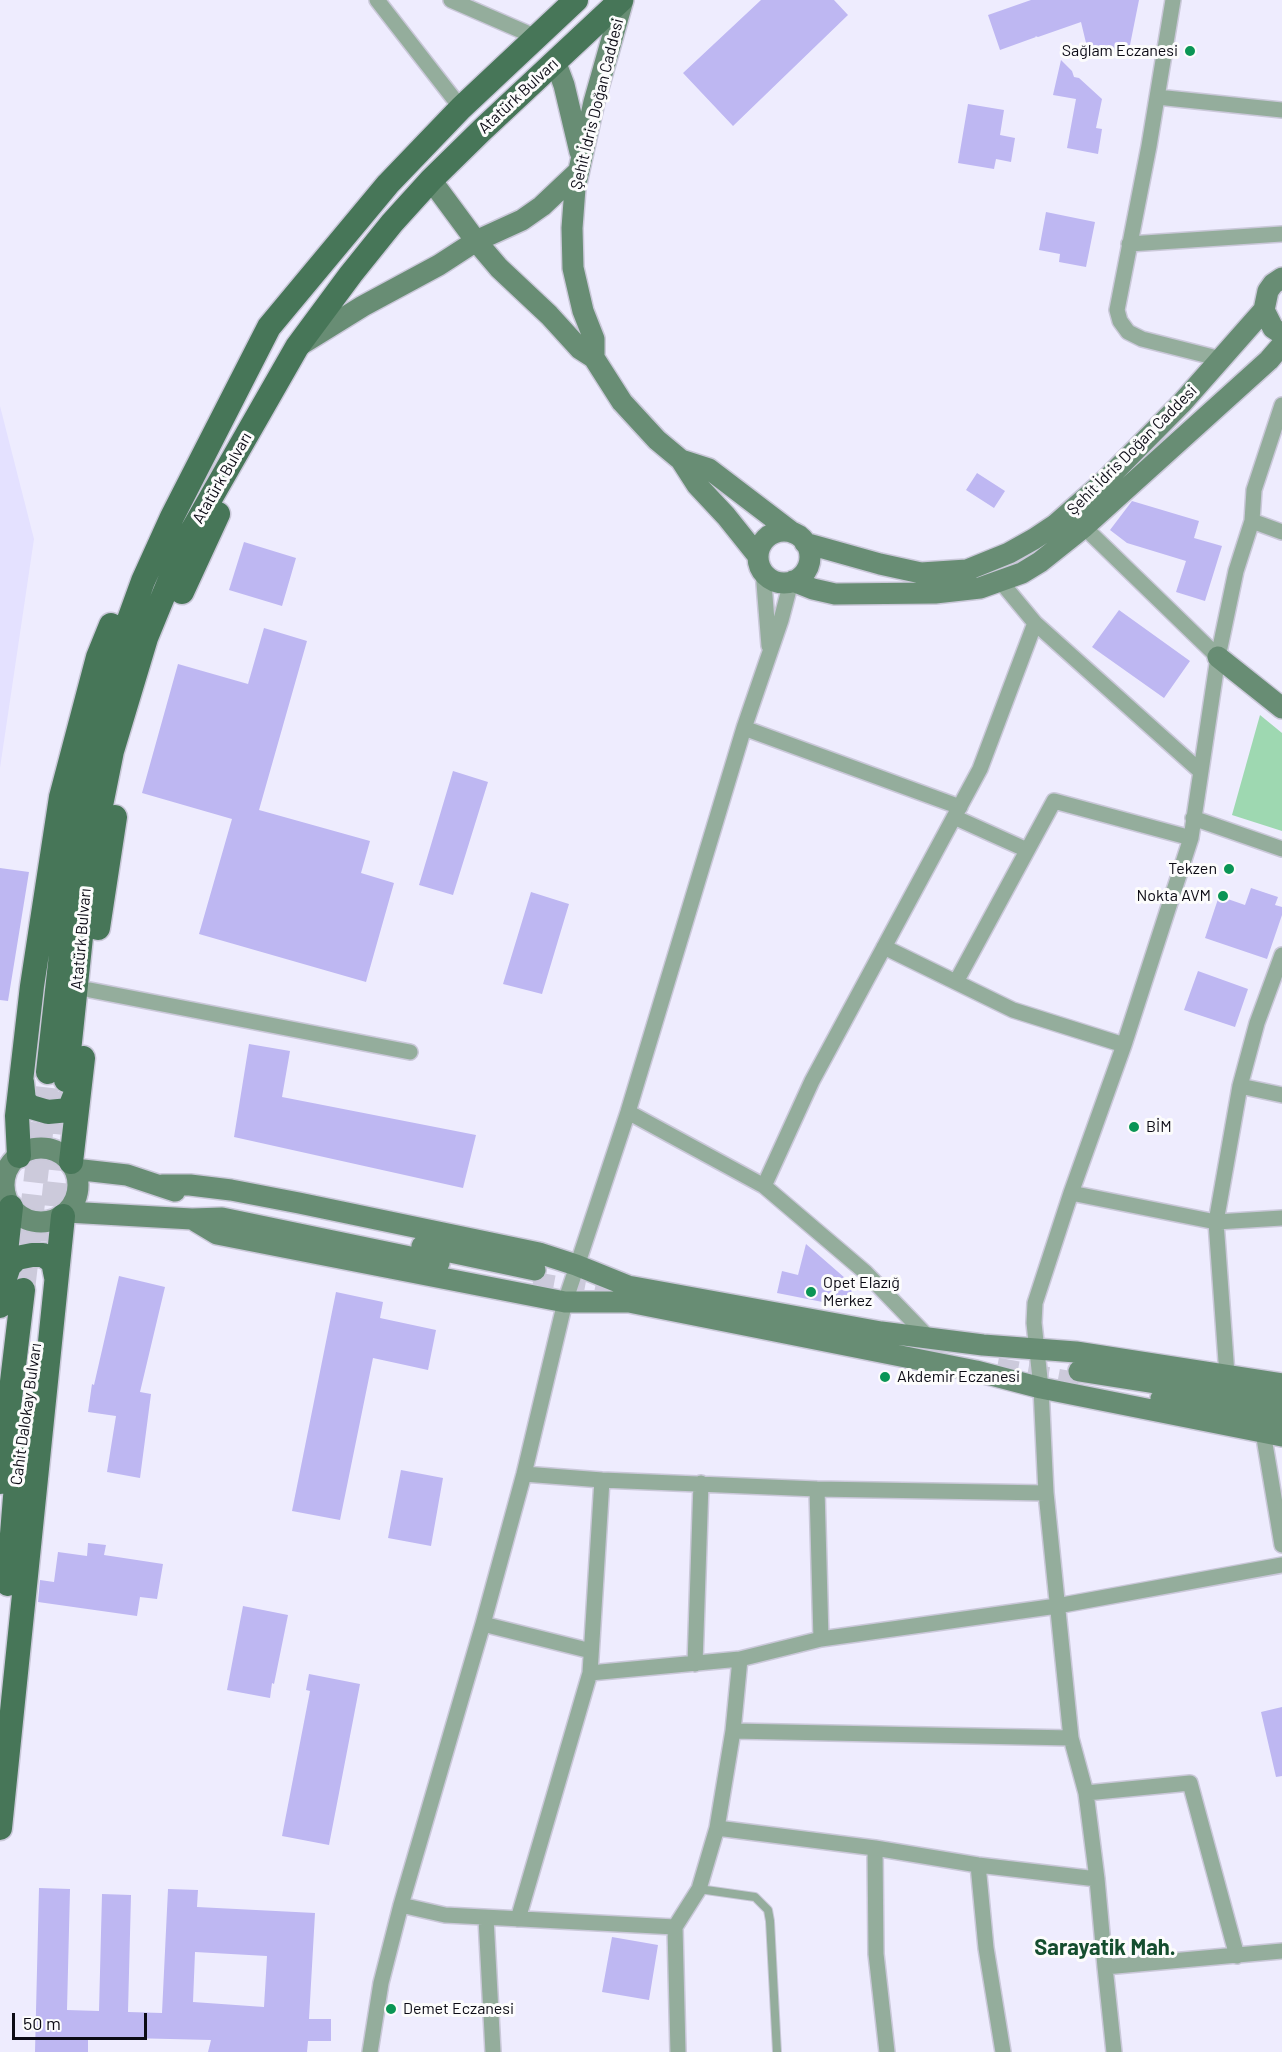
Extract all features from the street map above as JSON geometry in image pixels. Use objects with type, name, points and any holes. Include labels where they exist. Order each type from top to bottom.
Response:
[{"type":"main road","name":"Atatürk Bulvarı","points":[[65,1076],[72,855],[118,650],[143,581],[172,517],[269,327],[388,184],[461,108],[576,0]]},
{"type":"main road","name":"Atatürk Bulvarı","points":[[65,1076],[88,870],[112,751],[146,638],[185,543],[297,347],[392,223],[431,180],[622,0]]},
{"type":"main road","name":"Şehit İdris Doğan Caddesi","points":[[622,0],[579,163],[572,228],[573,268],[583,311],[594,339],[594,358],[622,402],[657,440],[681,460],[697,485],[726,516],[760,564]]},
{"type":"main road","points":[[25,1291],[65,1214],[77,1197],[79,1185],[73,1166],[65,1076],[90,990],[106,866],[136,718],[155,657],[192,569],[266,419],[297,347],[476,241],[522,220],[560,190],[579,163],[564,85],[555,61]]},
{"type":"main road","points":[[431,180],[476,241],[500,268],[549,315],[580,349],[594,358]]},
{"type":"main road","name":"Şehit İdris Doğan Caddesi","points":[[681,460],[709,469],[799,538],[880,564],[921,573],[967,570],[1034,539],[1076,507],[1181,404],[1264,310],[1264,300],[1268,291],[1282,278]]},
{"type":"main road","points":[[1264,310],[1272,328],[1282,334]]},
{"type":"main road","points":[[0,1828],[25,1291],[4,1180],[11,1155],[17,1116],[32,986],[61,796],[99,657],[153,523],[209,411],[269,327]]},
{"type":"main road","points":[[792,581],[804,573],[808,566],[809,550],[799,538],[785,531],[770,536],[760,548],[760,564],[775,581],[792,581],[835,594],[957,591],[1001,582],[1022,573],[1040,562],[1084,527],[1269,360],[1282,345]]},
{"type":"main road","points":[[1218,657],[1282,708]]},
{"type":"main road","points":[[21,1077],[24,1101],[31,1107],[56,1112],[69,1110],[65,1076]]},
{"type":"main road","points":[[6,1200],[17,1214],[27,1221],[39,1223],[52,1221],[65,1214],[222,1218],[534,1276],[186,1195],[127,1175],[73,1166],[62,1154],[50,1149],[38,1148],[11,1155]]},
{"type":"main road","points":[[162,1185],[190,1185],[242,1192],[539,1253],[628,1286],[881,1332],[930,1339],[1076,1352],[1282,1384]]},
{"type":"main road","points":[[192,1219],[217,1234],[565,1302],[629,1302],[976,1371],[1041,1388],[1273,1434]]},
{"type":"main road","name":"Cahit Dalokay Bulvarı","points":[[0,1482],[25,1291]]},
{"type":"main road","name":"Cahit Dalokay Bulvarı","points":[[0,1679],[15,1497],[25,1291]]},
{"type":"main road","points":[[1282,1403],[1078,1377],[1282,1419]]},
{"type":"street","points":[[377,0],[461,108]]},
{"type":"street","points":[[452,0],[537,37]]},
{"type":"street","points":[[1173,0],[1117,310],[1120,321],[1128,332],[1142,339],[1221,359]]},
{"type":"street","points":[[1157,97],[1282,111]]},
{"type":"street","points":[[1129,244],[1282,234]]},
{"type":"street","points":[[1114,2052],[1086,1793],[1071,1738],[1046,1493],[1041,1388],[1034,1323],[1035,1303],[1071,1192],[1124,1045],[1191,838],[1218,657],[1236,571],[1252,521],[1254,490],[1282,405]]},
{"type":"street","points":[[1252,521],[1282,532]]},
{"type":"street","points":[[1084,527],[1218,657]]},
{"type":"street","points":[[760,564],[770,649]]},
{"type":"street","points":[[370,2052],[381,1983],[401,1905],[524,1474],[565,1302],[628,1112],[744,728],[792,581]]},
{"type":"street","points":[[1001,582],[1035,623],[1200,771]]},
{"type":"street","points":[[764,1186],[812,1081],[980,769],[1035,623]]},
{"type":"street","points":[[744,728],[957,812],[1027,850]]},
{"type":"street","points":[[956,982],[1054,801],[1191,838]]},
{"type":"street","points":[[1193,818],[1282,849]]},
{"type":"street","points":[[884,947],[1013,1010],[1124,1045]]},
{"type":"street","points":[[1227,1375],[1216,1222],[1240,1086],[1257,1023],[1282,955]]},
{"type":"street","points":[[90,990],[410,1052]]},
{"type":"street","points":[[1240,1086],[1282,1095]]},
{"type":"street","points":[[628,1112],[764,1186],[865,1272],[930,1339]]},
{"type":"street","points":[[1071,1192],[1216,1222],[1282,1218]]},
{"type":"street","points":[[1273,1434],[1282,1545]]},
{"type":"street","points":[[524,1474],[602,1480],[817,1488],[1046,1493]]},
{"type":"street","points":[[518,1919],[590,1673],[602,1480]]},
{"type":"street","points":[[695,1664],[701,1483]]},
{"type":"street","points":[[817,1488],[821,1640]]},
{"type":"street","points":[[590,1673],[740,1659],[821,1640],[1057,1605],[1282,1565]]},
{"type":"street","points":[[483,1624],[591,1651]]},
{"type":"street","points":[[678,2052],[675,1927],[699,1889],[717,1828],[733,1731],[740,1659]]},
{"type":"street","points":[[733,1731],[1071,1738]]},
{"type":"street","points":[[1086,1793],[1190,1783],[1237,1956]]},
{"type":"street","points":[[717,1828],[1097,1879]]},
{"type":"street","points":[[875,1848],[876,1954],[887,2052]]},
{"type":"street","points":[[978,1864],[986,1948],[1003,2052]]},
{"type":"street","points":[[401,1905],[445,1916],[675,1927]]},
{"type":"street","points":[[486,1918],[493,2052]]},
{"type":"street","points":[[1105,1967],[1282,1951]]},
{"type":"lane","points":[[699,1889],[755,1898],[768,1910],[777,2052]]},
{"type":"shaded area","points":[[0,406],[34,539],[0,768]]},
{"type":"green space","points":[[1260,715],[1282,733],[1282,831],[1232,815]]},
{"type":"building","points":[[761,0],[834,0],[848,15],[733,126],[683,73]]},
{"type":"building","points":[[1031,0],[1139,0],[1128,55],[1087,47],[1081,22],[1000,50],[988,15]]},
{"type":"building","points":[[1061,60],[1072,71],[1074,77],[1079,78],[1102,99],[1096,128],[1102,129],[1098,154],[1067,148],[1076,99],[1053,95]]},
{"type":"building","points":[[968,104],[1004,110],[1000,135],[1015,138],[1011,162],[996,159],[994,169],[958,163]]},
{"type":"building","points":[[1046,212],[1095,222],[1086,267],[1059,262],[1060,254],[1039,250]]},
{"type":"building","points":[[977,473],[1005,491],[994,508],[966,490]]},
{"type":"building","points":[[1132,501],[1199,521],[1194,538],[1222,546],[1205,601],[1176,592],[1186,561],[1127,543],[1110,530]]},
{"type":"building","points":[[244,542],[296,558],[282,606],[229,590]]},
{"type":"building","points":[[1119,610],[1190,661],[1164,698],[1092,647]]},
{"type":"building","points":[[264,628],[307,641],[259,810],[370,841],[361,873],[394,883],[366,982],[199,934],[232,819],[142,793],[178,664],[248,684]]},
{"type":"building","points":[[453,771],[488,782],[453,895],[419,885]]},
{"type":"building","points":[[0,868],[29,872],[8,1001],[0,1000]]},
{"type":"building","points":[[1251,888],[1278,897],[1275,905],[1282,907],[1282,915],[1267,959],[1205,938],[1219,896],[1245,905]]},
{"type":"building","points":[[531,892],[569,904],[542,994],[503,984]]},
{"type":"building","points":[[1198,971],[1248,989],[1235,1027],[1184,1010]]},
{"type":"building","points":[[249,1044],[290,1051],[282,1097],[476,1135],[463,1188],[234,1137]]},
{"type":"building","points":[[806,1244],[853,1285],[848,1307],[777,1293],[782,1271],[798,1275]]},
{"type":"building","points":[[119,1276],[165,1287],[140,1392],[151,1394],[140,1478],[107,1472],[116,1416],[88,1412],[92,1384],[94,1385]]},
{"type":"building","points":[[336,1292],[383,1302],[380,1318],[436,1330],[428,1370],[373,1358],[340,1520],[292,1511]]},
{"type":"building","points":[[401,1470],[443,1478],[431,1546],[388,1538]]},
{"type":"building","points":[[88,1543],[106,1545],[104,1555],[163,1564],[157,1599],[140,1597],[137,1616],[38,1602],[40,1580],[54,1582],[58,1552],[87,1556]]},
{"type":"building","points":[[243,1606],[288,1615],[270,1698],[227,1690]]},
{"type":"building","points":[[309,1674],[360,1684],[329,1845],[282,1836],[310,1691],[306,1690]]},
{"type":"building","points":[[1282,1707],[1282,1776],[1276,1777],[1261,1712]]},
{"type":"building","points":[[39,1888],[70,1889],[67,2010],[99,2011],[102,1894],[131,1895],[128,2012],[162,2013],[168,1889],[198,1890],[197,1907],[315,1913],[309,2019],[331,2019],[331,2041],[308,2041],[307,2052],[208,2052],[211,2040],[88,2037],[88,2052],[35,2052]],"holes":[[[195,1952],[267,1956],[264,2007],[193,2002]]]},
{"type":"building","points":[[612,1937],[658,1945],[649,2000],[602,1992]]},
{"type":"tunnel","points":[[23,1290],[48,1072]]},
{"type":"tunnel","points":[[49,1242],[65,1092]]},
{"type":"tunnel","points":[[533,1282],[609,1296]]},
{"type":"tunnel","points":[[997,1368],[1078,1383]]},
{"type":"place","name":"Sağlam Eczanesi","points":[[1190,51]]},
{"type":"place","name":"Tekzen","points":[[1229,869]]},
{"type":"place","name":"Nokta AVM","points":[[1223,896]]},
{"type":"place","name":"BİM","points":[[1134,1127]]},
{"type":"place","name":"Opet Elazığ Merkez","points":[[811,1292]]},
{"type":"place","name":"Akdemir Eczanesi","points":[[885,1377]]},
{"type":"place","name":"Demet Eczanesi","points":[[391,2009]]},
{"type":"district","name":"Sarayatik Mah.","points":[[1105,1948]]}]
